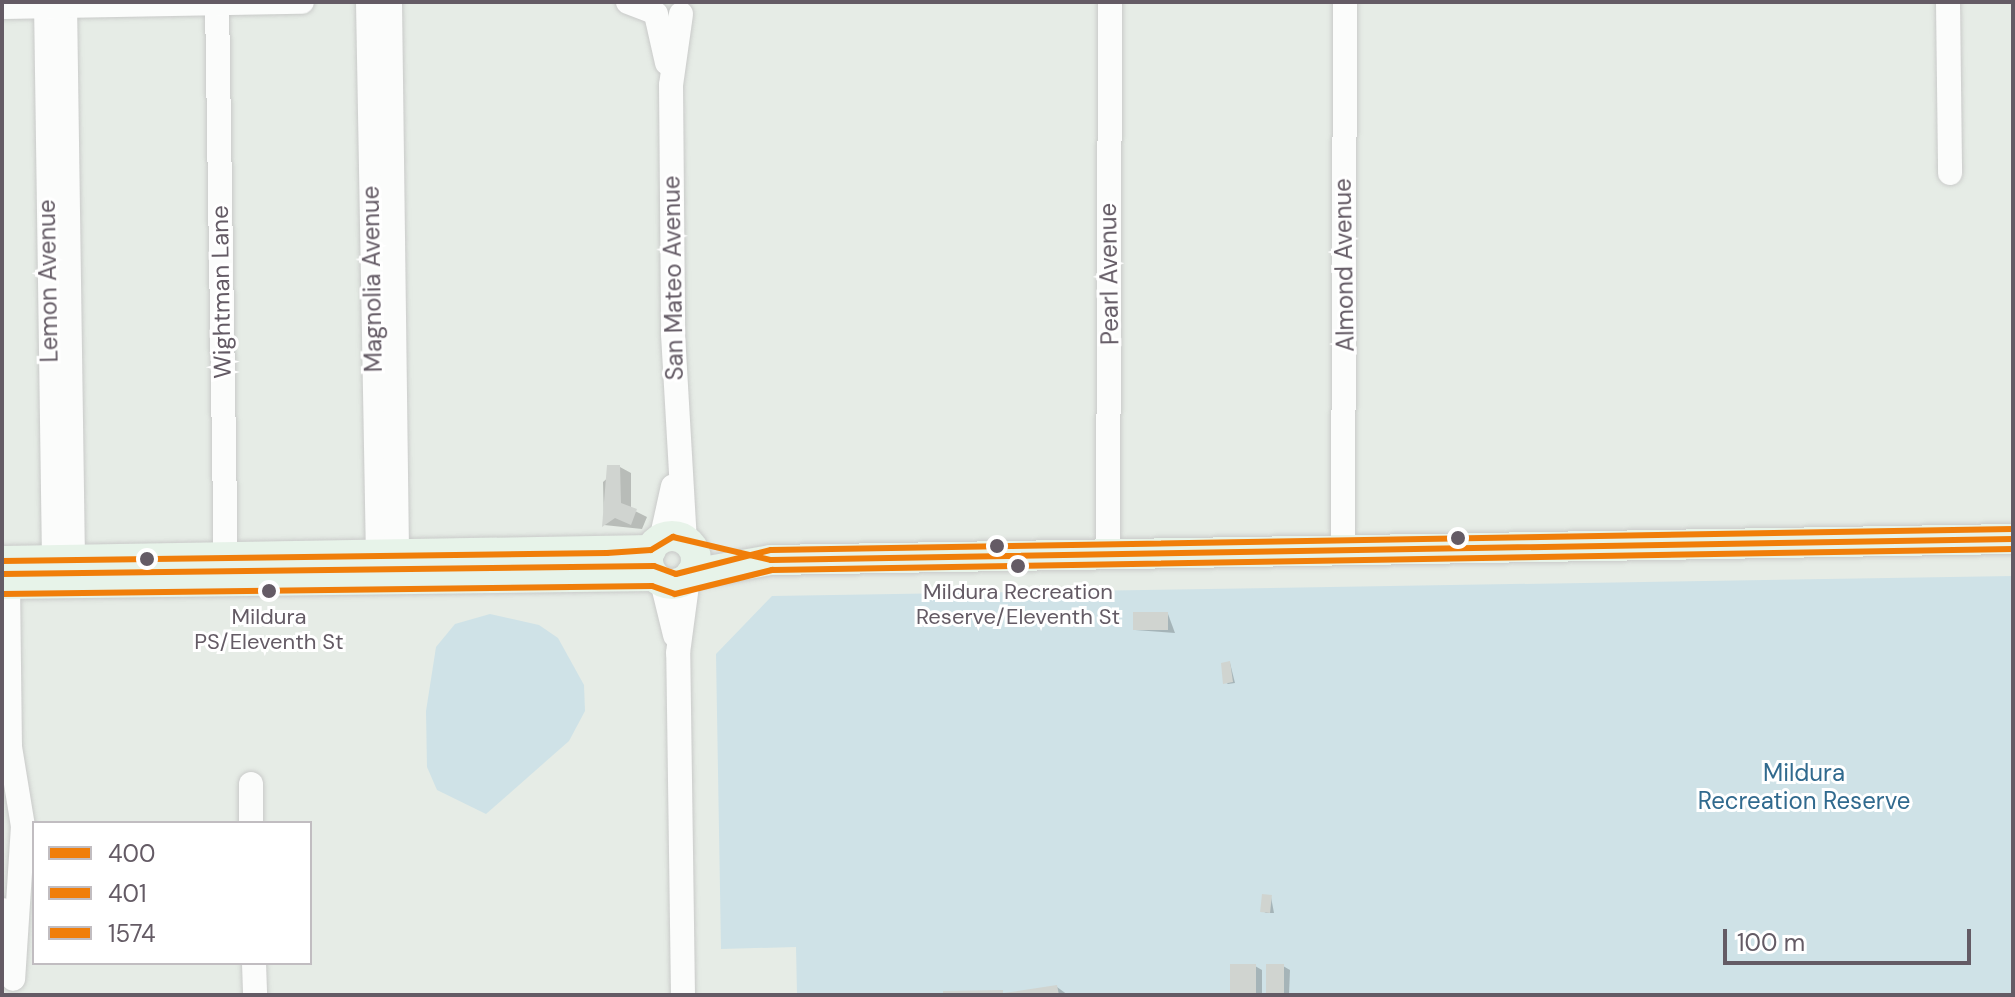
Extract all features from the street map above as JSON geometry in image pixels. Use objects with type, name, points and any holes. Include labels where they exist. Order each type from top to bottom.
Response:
[{"type":"main road","points":[[4,576],[63,567],[226,570],[388,564],[2013,539]]},
{"type":"street","points":[[2,7],[302,2]]},
{"type":"street","name":"Magnolia Avenue","points":[[368,2],[380,77],[388,564]]},
{"type":"street","name":"Magnolia Avenue","points":[[380,77],[390,2]]},
{"type":"street","points":[[628,2],[651,9],[691,6]]},
{"type":"street","name":"Pearl Avenue","points":[[1099,2],[1106,69]]},
{"type":"street","name":"Pearl Avenue","points":[[1110,2],[1106,69],[1114,554]]},
{"type":"street","name":"Almond Avenue","points":[[1334,2],[1341,58]]},
{"type":"street","name":"Almond Avenue","points":[[1345,2],[1341,58],[1348,550]]},
{"type":"street","points":[[1948,2],[1950,173]]},
{"type":"street","name":"Wightman Lane","points":[[217,3],[226,570]]},
{"type":"street","name":"Lemon Avenue","points":[[55,4],[63,567]]},
{"type":"street","name":"San Mateo Avenue","points":[[671,85],[691,6]]},
{"type":"street","name":"San Mateo Avenue","points":[[651,9],[671,85],[676,472],[673,561],[678,653],[683,995]]},
{"type":"street","points":[[4,576],[10,747],[23,839],[13,987]]},
{"type":"street","points":[[2,795],[10,747]]},
{"type":"street","points":[[251,784],[251,821]]},
{"type":"street","points":[[2,910],[13,987]]},
{"type":"street","points":[[254,965],[255,995]]},
{"type":"green space","name":"Mildura Recreation Reserve","points":[[2013,576],[2013,995],[797,994],[796,947],[721,949],[716,654],[772,596]]},
{"type":"green space","points":[[490,614],[539,625],[558,638],[584,685],[585,711],[569,741],[486,814],[437,790],[427,767],[426,711],[436,647],[455,624]]},
{"type":"building","points":[[607,465],[620,465],[621,503],[637,509],[631,525],[615,518],[602,527]]},
{"type":"building","points":[[1133,612],[1168,612],[1168,630],[1133,630]]},
{"type":"building","points":[[1230,661],[1233,682],[1223,684],[1221,663]]},
{"type":"building","points":[[1262,894],[1272,895],[1270,913],[1260,912]]},
{"type":"building","points":[[1230,964],[1256,964],[1256,995],[1230,995]]},
{"type":"building","points":[[1266,964],[1284,964],[1284,995],[1266,995]]},
{"type":"building","points":[[1057,985],[1059,995],[1004,995],[1004,993]]},
{"type":"building","points":[[1003,990],[1003,995],[943,995],[943,991]]},
{"type":"transit line","name":"1574","points":[[2,574],[654,566],[676,574],[771,550],[2013,529]]},
{"type":"transit line","name":"400","points":[[2,561],[607,553],[651,550],[673,537],[771,560],[2013,539]]},
{"type":"transit line","name":"401","points":[[2,594],[652,586],[675,594],[772,570],[2013,549]]},
{"type":"place","name":"Mildura Recreation Reserve/Eleventh St","points":[[1018,566]]},
{"type":"place","name":"Mildura PS/Eleventh St","points":[[269,591]]}]
